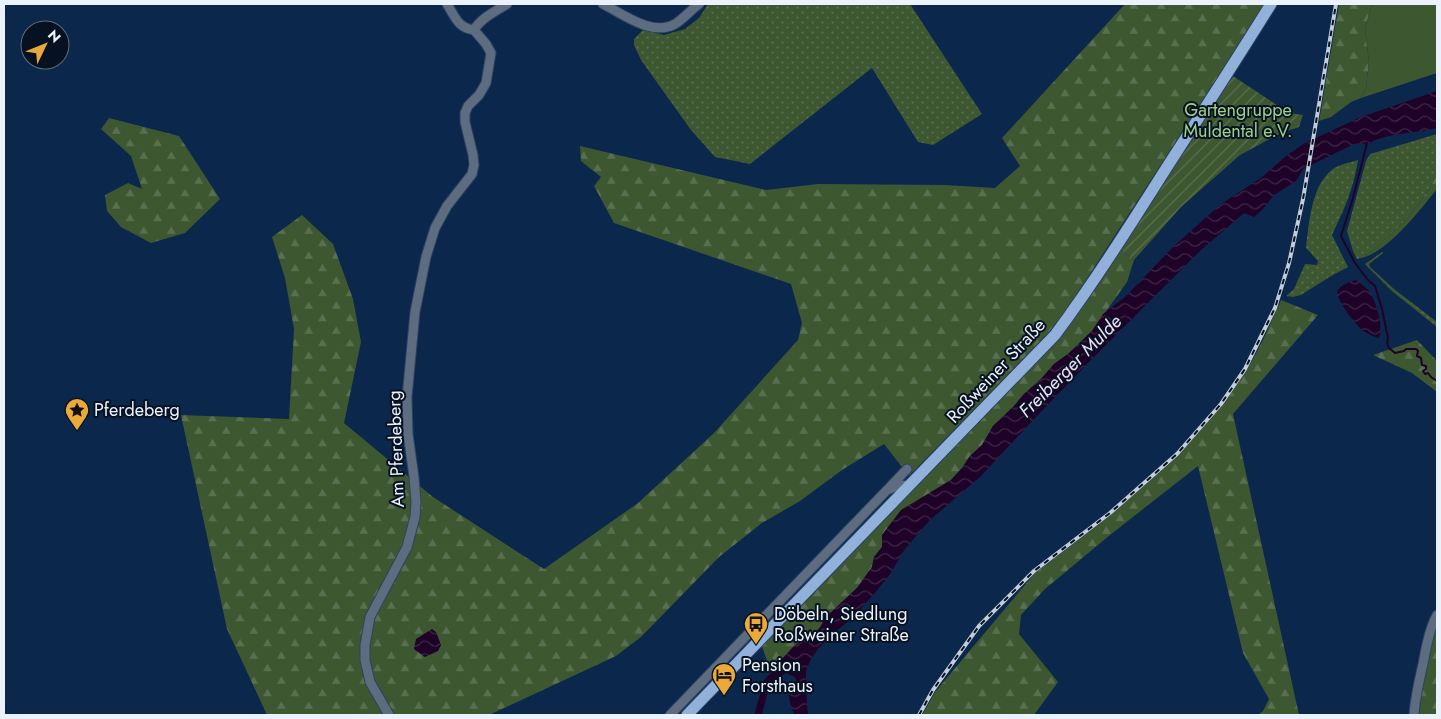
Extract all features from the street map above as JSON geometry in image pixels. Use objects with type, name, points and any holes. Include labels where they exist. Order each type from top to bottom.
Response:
[{"type":"main road","name":"Roßweiner Straße","points":[[691,711],[1055,335],[1072,313],[1271,4]]},
{"type":"street","name":"Am Pferdeberg","points":[[389,715],[370,682],[364,646],[370,618],[407,548],[414,517],[416,502],[408,434],[407,397],[416,312],[426,257],[435,228],[447,206],[472,174],[474,165],[473,155],[465,122],[465,113],[468,106],[479,95],[486,83],[491,53],[474,30],[466,29],[460,25],[447,4]]},
{"type":"street","points":[[474,30],[484,19],[507,4]]},
{"type":"street","points":[[603,4],[651,28],[665,28],[675,24],[699,4]]},
{"type":"street","points":[[670,715],[907,468]]},
{"type":"street","points":[[887,490],[904,485],[909,486]]},
{"type":"street","points":[[1414,715],[1429,637],[1437,615]]},
{"type":"street","points":[[733,650],[742,659]]},
{"type":"street","points":[[686,699],[691,711]]},
{"type":"green space","points":[[708,4],[910,4],[982,114],[933,145],[918,142],[872,68],[750,164],[715,157],[691,130],[641,60],[634,45],[634,39],[644,29],[664,35],[685,29],[699,18]]},
{"type":"green space","points":[[1125,4],[1265,4],[1066,311],[1049,332],[909,476],[884,444],[842,470],[800,501],[762,523],[719,557],[641,637],[616,656],[489,715],[267,715],[227,629],[181,415],[289,419],[294,329],[285,278],[272,237],[302,215],[333,244],[353,299],[361,342],[344,423],[433,497],[544,569],[638,503],[714,433],[798,340],[802,323],[791,284],[614,223],[594,186],[601,177],[581,161],[580,146],[766,190],[818,184],[945,185],[995,188],[1020,166],[1002,138]]},
{"type":"green space","points":[[1339,4],[1372,4],[1365,29],[1369,62],[1366,87],[1361,98],[1351,102],[1331,117],[1319,121]]},
{"type":"green space","points":[[1372,4],[1437,4],[1437,73],[1361,98],[1366,87],[1369,62],[1365,29]]},
{"type":"green space","name":"Gartengruppe Muldental e.V.","points":[[1230,74],[1289,113],[1303,115],[1299,127],[1281,133],[1240,155],[1181,207],[1134,260],[1118,248]]},
{"type":"green space","points":[[109,118],[179,136],[220,199],[185,233],[151,243],[121,227],[107,211],[105,195],[128,183],[142,189],[131,156],[101,129]]},
{"type":"green space","points":[[1437,134],[1437,175],[1423,198],[1403,223],[1365,257],[1357,259],[1347,231],[1366,161],[1370,154]]},
{"type":"green space","points":[[1358,160],[1348,199],[1332,235],[1348,267],[1301,295],[1286,296],[1294,289],[1305,264],[1317,265],[1318,261],[1306,248],[1312,206],[1320,185],[1335,167]]},
{"type":"green space","points":[[1437,175],[1437,189],[1413,218],[1385,246],[1365,257],[1403,223],[1423,198]]},
{"type":"green space","points":[[1118,248],[1134,260],[1127,282],[1092,331],[1068,354],[1054,364],[993,426],[982,445],[970,456],[951,480],[901,511],[882,535],[882,547],[874,557],[872,567],[857,588],[825,618],[816,632],[794,646],[771,671],[761,644],[1011,386]]},
{"type":"green space","points":[[1382,252],[1369,264],[1370,267],[1394,289],[1437,322],[1437,327],[1392,291],[1365,264]]},
{"type":"green space","points":[[1281,300],[1318,315],[1233,414],[1299,715],[1258,715],[1263,711],[1269,699],[1243,653],[1198,466],[1045,589],[1021,615],[1019,634],[1058,682],[1034,715],[922,715],[935,692],[1035,573],[1111,515],[1177,457],[1223,405],[1247,370]]},
{"type":"green space","points":[[1417,340],[1437,361],[1437,392],[1412,373],[1373,355]]},
{"type":"green space","points":[[1437,625],[1437,715],[1419,715],[1423,683],[1434,631]]},
{"type":"water","name":"Freiberger Mulde","points":[[1437,91],[1437,128],[1392,135],[1366,145],[1362,143],[1354,144],[1303,169],[1296,181],[1274,195],[1254,217],[1244,213],[1201,250],[1087,364],[981,476],[929,521],[905,549],[890,574],[875,593],[851,619],[818,649],[811,659],[806,671],[808,715],[794,715],[789,696],[796,681],[795,677],[786,673],[778,679],[771,671],[794,646],[816,632],[825,618],[857,588],[872,567],[874,557],[882,547],[882,535],[901,510],[951,480],[970,456],[982,445],[993,426],[1024,394],[1054,364],[1068,354],[1092,331],[1103,314],[1125,297],[1174,246],[1221,204],[1261,178],[1286,156],[1305,143],[1361,117]]},
{"type":"water","points":[[1356,280],[1369,291],[1374,301],[1381,327],[1379,338],[1367,333],[1357,325],[1338,297],[1338,290],[1342,286]]},
{"type":"water","points":[[432,629],[436,632],[441,645],[438,651],[425,657],[414,649],[416,639]]},
{"type":"waterway","points":[[1367,143],[1341,236],[1355,263],[1375,286],[1382,309],[1389,348],[1395,353],[1406,349],[1416,349],[1418,351],[1417,356],[1421,358],[1422,365],[1426,366],[1426,369],[1423,371],[1437,381]]},
{"type":"waterway","points":[[758,715],[767,682],[779,669]]},
{"type":"railway","points":[[919,715],[933,690],[979,626],[1034,571],[1110,513],[1177,454],[1221,404],[1245,369],[1275,308],[1289,263],[1303,199],[1336,4]]},
{"type":"place","name":"Pferdeberg","points":[[77,431]]},
{"type":"place","name":"Döbeln, Siedlung Roßweiner Straße","points":[[756,645]]},
{"type":"place","name":"Pension Forsthaus","points":[[724,696]]}]
